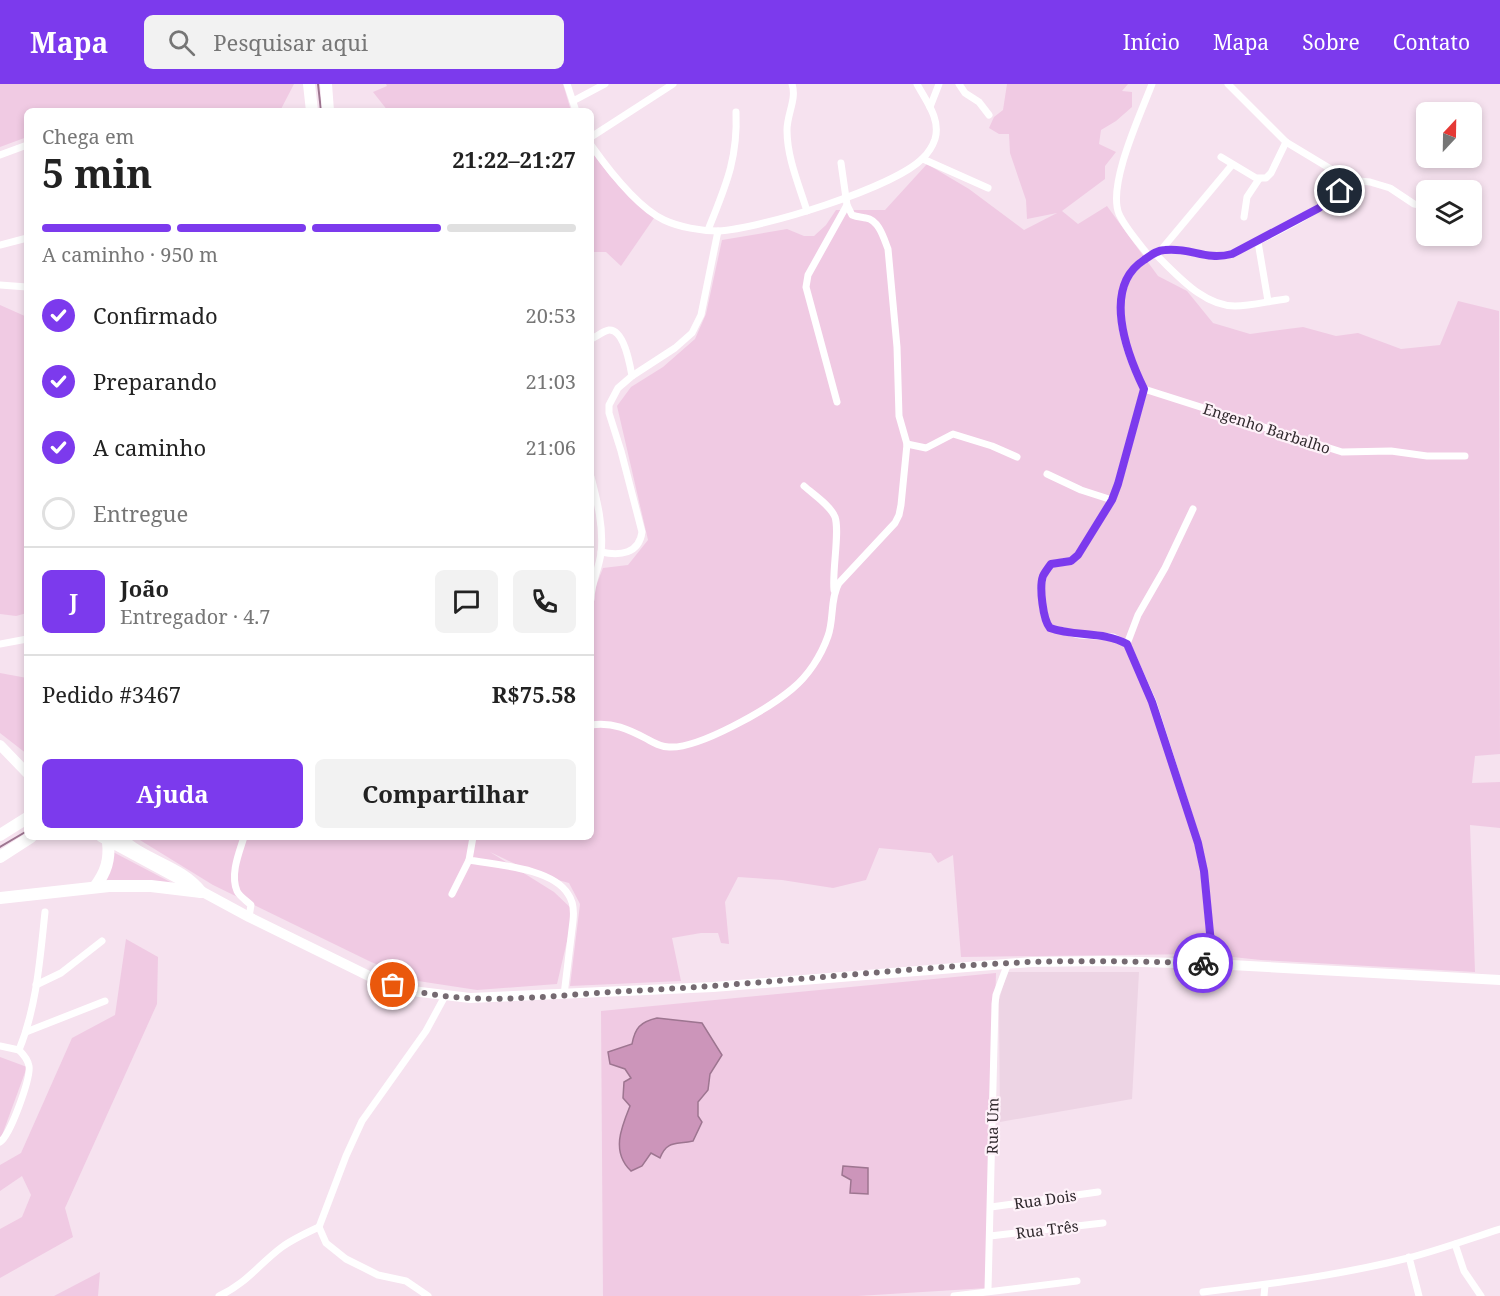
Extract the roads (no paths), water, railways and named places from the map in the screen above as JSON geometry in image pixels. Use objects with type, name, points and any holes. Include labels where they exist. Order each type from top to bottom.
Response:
[{"type":"highway","points":[[309,84],[312,108]]},
{"type":"highway","points":[[326,84],[328,108]]},
{"type":"highway","points":[[0,835],[24,820]]},
{"type":"highway","points":[[0,857],[26,840]]},
{"type":"highway","points":[[95,887],[105,873],[110,857],[104,840]]},
{"type":"highway","points":[[124,840],[137,850],[186,876],[201,892]]},
{"type":"highway","points":[[0,898],[95,887],[152,886],[201,892]]},
{"type":"main road","points":[[0,745],[24,770]]},
{"type":"main road","points":[[104,840],[249,917],[373,978],[412,991],[445,996],[470,998],[564,995],[713,987],[1008,963],[1104,961],[1213,964],[1500,980]]},
{"type":"street","points":[[567,84],[575,108]]},
{"type":"street","points":[[573,101],[605,84]]},
{"type":"street","points":[[594,134],[673,84]]},
{"type":"street","points":[[792,84],[795,92],[787,118],[788,142],[791,161],[807,211]]},
{"type":"street","points":[[594,149],[610,172],[663,219],[682,226],[718,231],[772,221],[847,196],[888,179],[923,159],[933,144],[937,128],[930,108],[916,84]]},
{"type":"street","points":[[959,84],[965,93],[979,102],[989,115]]},
{"type":"street","points":[[1152,84],[1129,142],[1117,185],[1119,213],[1155,253],[1208,300],[1235,306],[1286,298]]},
{"type":"street","points":[[1228,84],[1286,142],[1349,180],[1370,182],[1390,188],[1416,204]]},
{"type":"street","points":[[930,108],[939,85]]},
{"type":"street","points":[[708,230],[732,171],[737,131],[736,112]]},
{"type":"street","points":[[1221,158],[1258,179],[1266,178],[1271,173],[1286,142]]},
{"type":"street","points":[[0,155],[24,147]]},
{"type":"street","points":[[923,159],[988,188]]},
{"type":"street","points":[[835,592],[843,578],[897,519],[901,505],[907,444],[899,416],[897,347],[888,249],[874,221],[852,215],[847,205],[841,163]]},
{"type":"street","points":[[1213,964],[1204,871],[1198,843],[1152,702],[1127,644],[1113,637],[1080,635],[1050,628],[1044,617],[1041,583],[1043,575],[1051,564],[1071,561],[1078,555],[1112,500],[1118,484],[1144,389],[1135,370],[1119,312],[1120,295],[1126,277],[1134,266],[1155,253],[1232,165]]},
{"type":"street","points":[[1244,217],[1247,197],[1258,179]]},
{"type":"street","points":[[1155,253],[1183,249],[1210,257],[1232,254],[1319,208],[1337,194],[1349,180]]},
{"type":"street","points":[[837,402],[806,287],[808,275],[847,205]]},
{"type":"street","points":[[601,552],[609,554],[629,551],[637,547],[642,535],[609,410],[610,402],[618,387],[675,348],[692,333],[701,315],[718,231]]},
{"type":"street","points":[[0,245],[24,239]]},
{"type":"street","points":[[1258,242],[1268,301]]},
{"type":"street","points":[[0,285],[24,287]]},
{"type":"street","points":[[594,338],[608,331],[614,332],[628,354],[632,376]]},
{"type":"street","name":"Engenho Barbalho","points":[[1144,389],[1342,452],[1391,451],[1427,456],[1465,456]]},
{"type":"street","points":[[907,444],[926,448],[953,435],[992,446],[1017,457]]},
{"type":"street","points":[[1047,474],[1081,490],[1112,500]]},
{"type":"street","points":[[594,725],[616,725],[658,745],[670,747],[694,744],[746,719],[792,689],[808,672],[828,637],[832,619],[837,531],[836,518],[831,511],[804,486]]},
{"type":"street","points":[[594,490],[599,513],[601,552],[594,577]]},
{"type":"street","points":[[1127,644],[1138,615],[1165,568],[1193,508]]},
{"type":"street","points":[[0,644],[24,640]]},
{"type":"street","points":[[243,840],[236,862],[235,875],[238,892],[251,905],[249,917]]},
{"type":"street","points":[[452,894],[469,860],[473,840]]},
{"type":"street","points":[[469,860],[496,863],[528,871],[556,883],[566,891],[574,911],[564,995]]},
{"type":"street","points":[[19,1050],[26,1032],[36,985],[45,912]]},
{"type":"street","points":[[36,985],[61,973],[102,941]]},
{"type":"street","name":"Rua Um","points":[[988,1290],[995,1004],[1008,963]]},
{"type":"street","points":[[428,1296],[406,1281],[378,1275],[352,1263],[332,1250],[321,1236],[319,1227],[362,1121],[426,1031],[445,996]]},
{"type":"street","points":[[26,1032],[105,1001]]},
{"type":"street","points":[[0,1046],[19,1050],[29,1066],[28,1077],[7,1135],[0,1142]]},
{"type":"street","name":"Rua Dois","points":[[991,1207],[1098,1192]]},
{"type":"street","name":"Rua Três","points":[[990,1236],[1103,1223]]},
{"type":"street","points":[[219,1296],[243,1283],[280,1248],[319,1227]]},
{"type":"street","points":[[1203,1292],[1265,1285],[1379,1265],[1500,1229]]},
{"type":"street","points":[[1455,1244],[1464,1271],[1481,1296]]},
{"type":"street","points":[[1409,1257],[1419,1296]]},
{"type":"street","points":[[954,1296],[988,1290],[1077,1281]]},
{"type":"street","points":[[1254,1296],[1264,1295],[1265,1285]]},
{"type":"waterway","points":[[318,84],[321,108]]},
{"type":"waterway","points":[[0,847],[24,833]]}]
